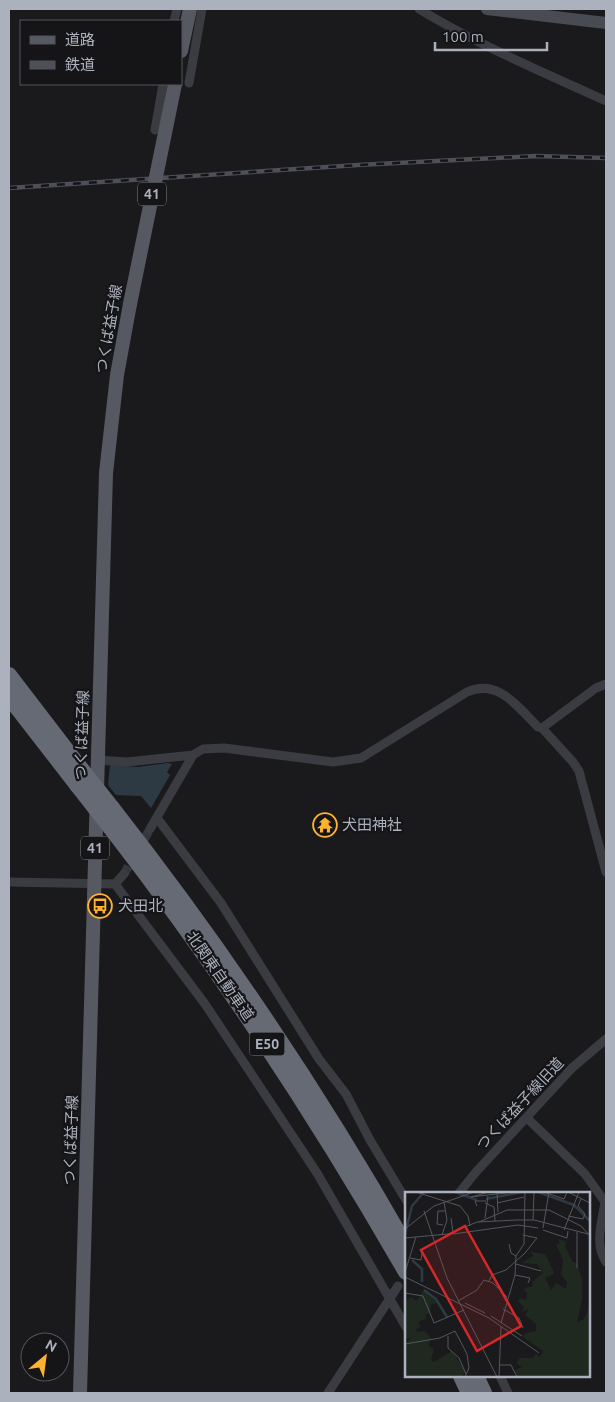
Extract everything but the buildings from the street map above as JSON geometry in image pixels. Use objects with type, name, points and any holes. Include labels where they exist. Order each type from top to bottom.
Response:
[{"type":"highway","name":"北関東自動車道","points":[[9,675],[167,879],[272,1028],[332,1120],[405,1244]]},
{"type":"highway","name":"北関東自動車道","points":[[9,697],[111,828],[189,932],[253,1022],[323,1130],[402,1279]]},
{"type":"highway","points":[[461,1377],[469,1393]]},
{"type":"highway","points":[[476,1377],[484,1393]]},
{"type":"main road","points":[[182,45],[190,9]]},
{"type":"main road","name":"つくば益子線","points":[[80,1393],[97,760],[108,448],[117,376],[130,304],[174,85]]},
{"type":"street","points":[[189,83],[202,9]]},
{"type":"street","points":[[419,9],[447,26],[526,65],[606,101]]},
{"type":"street","points":[[487,9],[606,23]]},
{"type":"street","points":[[155,130],[163,85]]},
{"type":"street","points":[[542,728],[596,688],[606,684]]},
{"type":"street","points":[[97,760],[127,762],[193,755],[203,749],[224,748],[332,762],[361,758],[467,692],[481,688],[498,690],[508,696],[538,727],[542,728],[580,771],[606,872]]},
{"type":"street","points":[[150,829],[193,755]]},
{"type":"street","points":[[157,818],[221,903],[319,1059],[346,1094],[370,1140],[405,1198]]},
{"type":"street","points":[[9,882],[115,884],[124,874]]},
{"type":"street","points":[[115,884],[210,1012],[324,1184],[405,1325]]},
{"type":"street","name":"つくば益子線旧道","points":[[460,1192],[572,1068],[606,1039]]},
{"type":"street","points":[[527,1118],[585,1174],[605,1202],[599,1241],[601,1254],[606,1262]]},
{"type":"street","points":[[328,1393],[402,1279]]},
{"type":"street","points":[[500,1377],[508,1393]]},
{"type":"shaded area","points":[[172,764],[167,772],[170,775],[151,808],[141,796],[116,795],[108,785],[110,765],[138,767]]},
{"type":"tunnel","points":[[124,874],[150,829]]},
{"type":"railway","points":[[9,188],[358,165],[536,156],[606,158]]},
{"type":"place","name":"犬田神社","points":[[325,825]]},
{"type":"place","name":"犬田北","points":[[100,906]]}]
